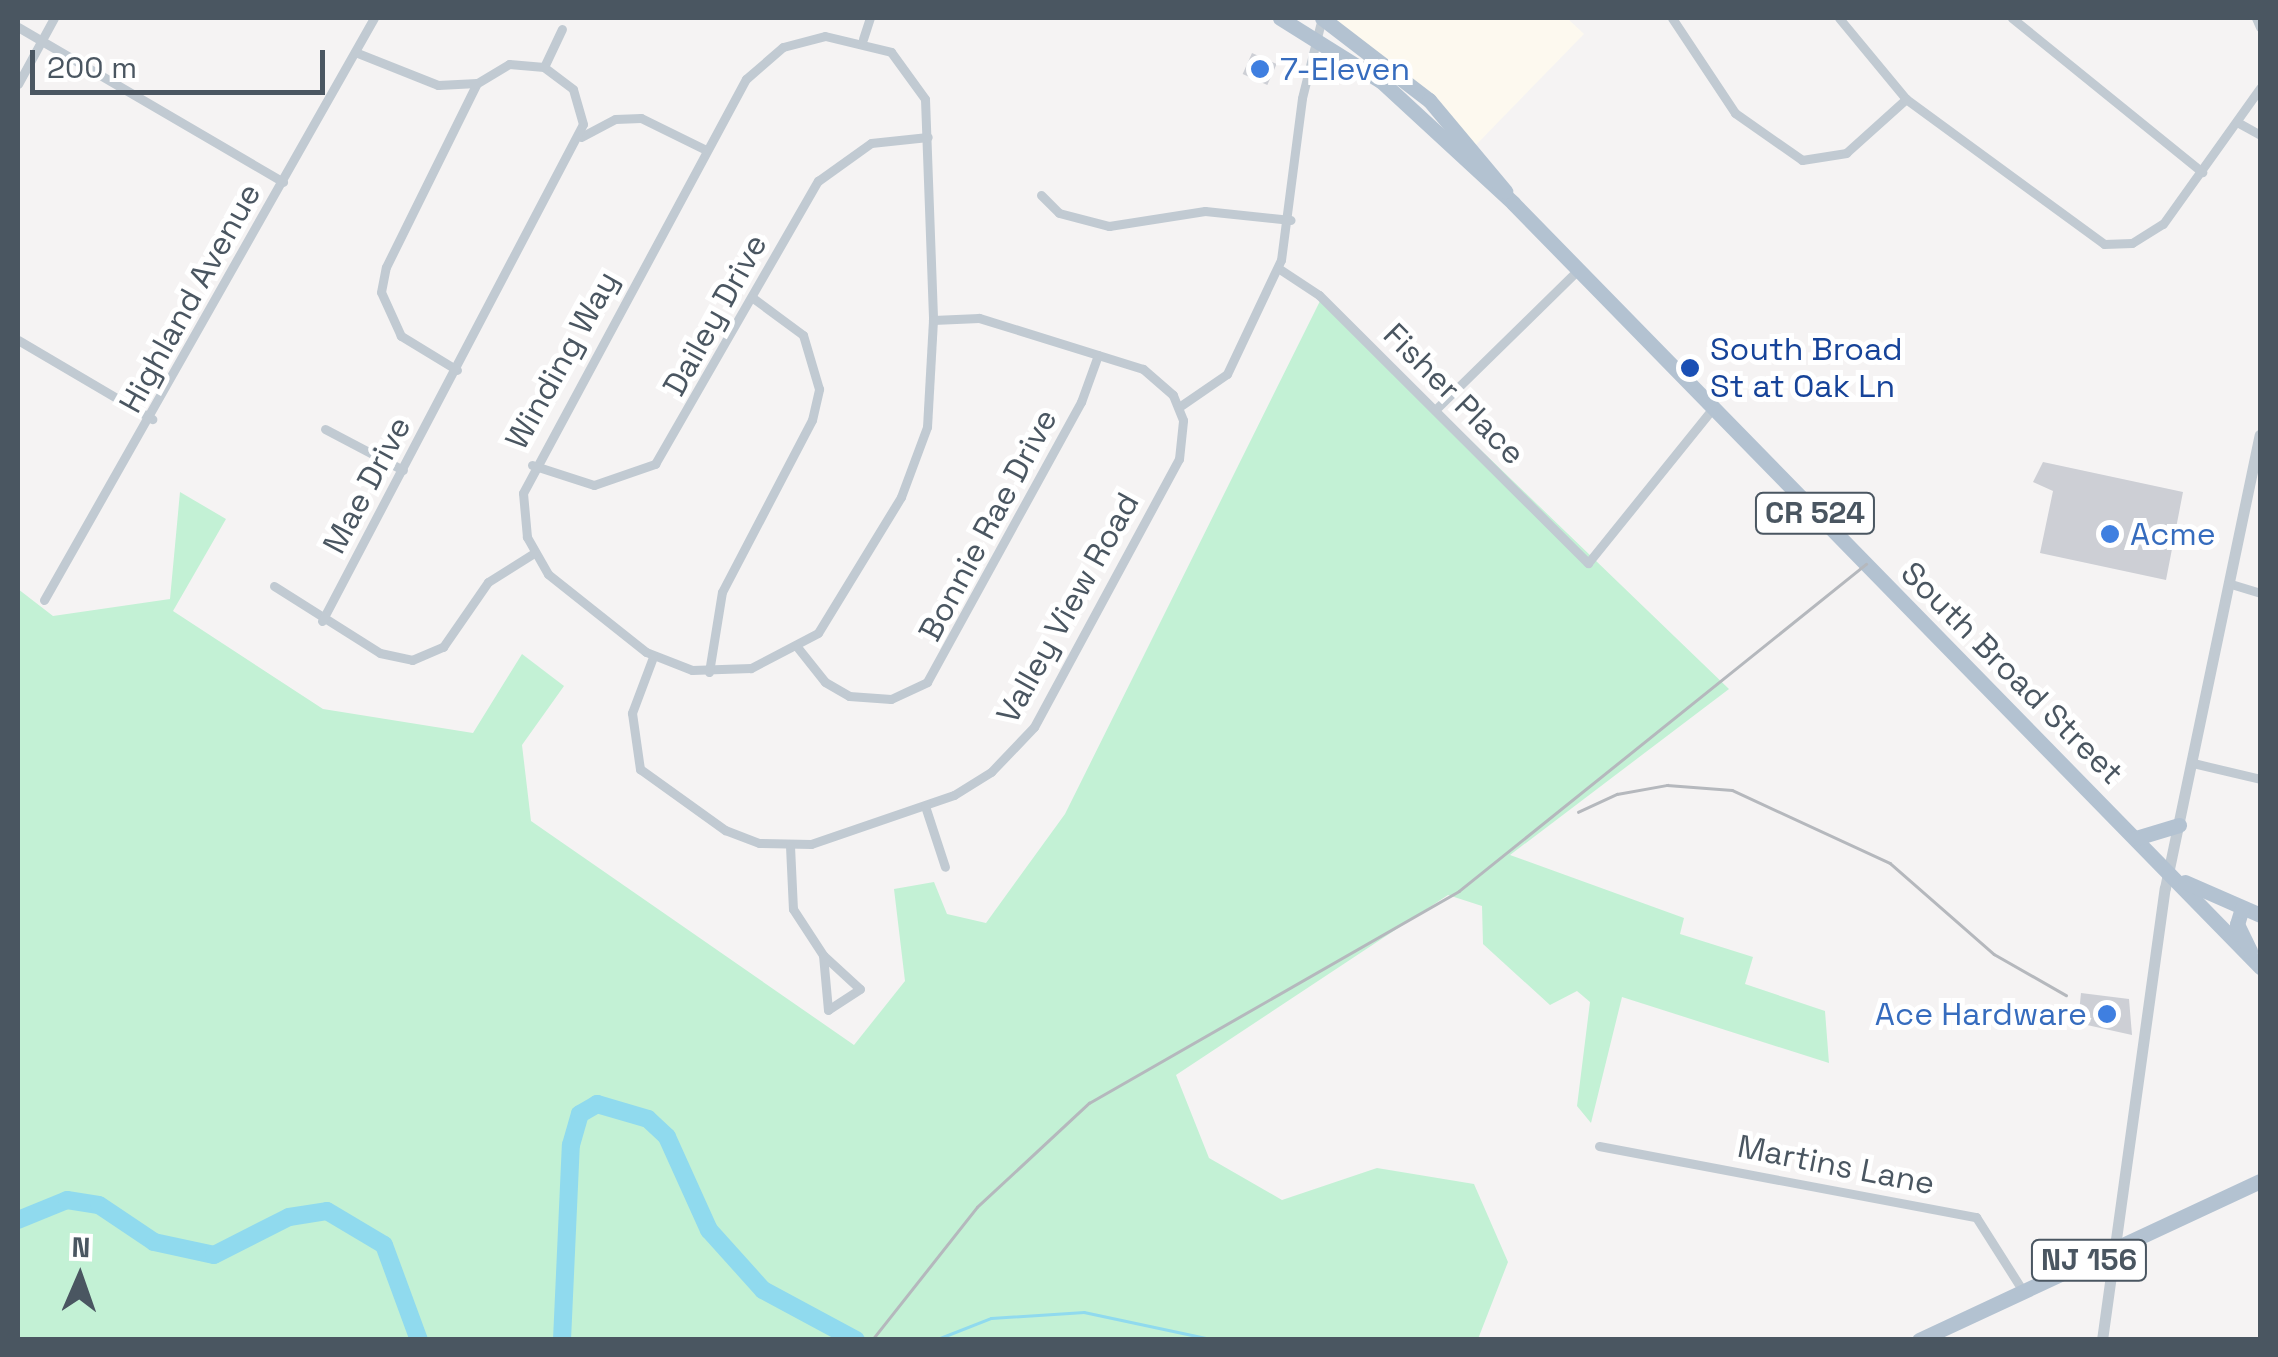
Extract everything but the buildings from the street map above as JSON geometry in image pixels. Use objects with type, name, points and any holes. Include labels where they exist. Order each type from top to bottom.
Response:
[{"type":"main road","name":"South Broad Street","points":[[1280,18],[1313,33],[1424,118],[1447,130]]},
{"type":"main road","name":"South Broad Street","points":[[1322,18],[1429,100],[1447,130],[1513,203],[2256,963]]},
{"type":"main road","points":[[1424,118],[1429,100]]},
{"type":"main road","points":[[2136,838],[2179,825]]},
{"type":"main road","name":"CR 524","points":[[2169,872],[2260,916]]},
{"type":"main road","points":[[2242,908],[2237,924],[2256,963]]},
{"type":"main road","name":"NJ 156","points":[[1919,1340],[2260,1181]]},
{"type":"street","points":[[18,84],[54,18]]},
{"type":"street","name":"Highland Avenue","points":[[44,600],[152,419],[374,18]]},
{"type":"street","points":[[863,40],[870,18]]},
{"type":"street","points":[[933,320],[979,318],[1098,355],[1154,376],[1179,407],[1227,374],[1278,268],[1291,220],[1313,33],[1322,18]]},
{"type":"street","points":[[1672,18],[1735,113],[1802,160],[1846,154],[1906,99]]},
{"type":"street","points":[[1839,18],[1906,99],[2104,244],[2154,232],[2202,172],[2260,88]]},
{"type":"street","points":[[2012,18],[2202,172]]},
{"type":"street","points":[[2256,18],[2260,27]]},
{"type":"street","points":[[18,27],[284,182]]},
{"type":"street","points":[[544,66],[562,29]]},
{"type":"street","name":"Winding Way","points":[[812,37],[863,40],[913,75],[928,137],[931,404],[910,478],[842,604],[798,648],[750,668],[709,672],[653,657],[548,574],[534,553],[522,508],[532,465],[746,79],[770,55],[812,37]]},
{"type":"street","points":[[355,52],[424,83],[477,83],[509,64],[544,66],[573,89],[581,137],[615,118],[640,118],[706,150]]},
{"type":"street","points":[[457,370],[401,336],[381,292],[386,267],[477,83]]},
{"type":"street","points":[[2237,122],[2260,135]]},
{"type":"street","name":"Mae Drive","points":[[322,620],[581,137]]},
{"type":"street","name":"Dailey Drive","points":[[532,465],[594,484],[654,464],[829,168],[871,143],[928,137]]},
{"type":"street","points":[[1041,195],[1059,213],[1109,226],[1204,211],[1291,220]]},
{"type":"street","name":"Fisher Place","points":[[1278,268],[1319,295],[1588,563],[1713,408]]},
{"type":"street","points":[[1435,410],[1578,270]]},
{"type":"street","points":[[709,672],[722,592],[812,420],[820,389],[802,336],[753,298]]},
{"type":"street","points":[[18,340],[152,419]]},
{"type":"street","name":"Bonnie Rae Drive","points":[[798,648],[825,682],[863,699],[904,695],[937,672],[1098,355]]},
{"type":"street","name":"Valley View Road","points":[[790,846],[925,806],[991,772],[1049,706],[1179,459],[1179,407]]},
{"type":"street","points":[[325,429],[404,470]]},
{"type":"street","points":[[2102,1340],[2169,872],[2260,435]]},
{"type":"street","points":[[274,586],[322,620],[387,656],[423,658],[450,639],[488,582],[534,553]]},
{"type":"street","points":[[2231,584],[2260,592]]},
{"type":"street","points":[[653,657],[632,713],[640,769],[724,830],[790,846],[792,909],[823,955],[860,989],[828,1010],[823,955]]},
{"type":"street","points":[[2192,763],[2260,780]]},
{"type":"street","points":[[925,806],[945,866]]},
{"type":"street","name":"Martins Lane","points":[[1598,1146],[1976,1217],[2023,1292]]},
{"type":"shaded area","points":[[1322,18],[1567,18],[1584,34],[1473,148]]},
{"type":"green space","points":[[1322,297],[1729,689],[1510,855],[1684,918],[1680,934],[1753,957],[1745,984],[1825,1011],[1829,1063],[1622,997],[1591,1123],[1577,1106],[1590,1002],[1577,991],[1550,1005],[1483,944],[1482,906],[1448,895],[1176,1075],[1209,1158],[1282,1200],[1377,1168],[1474,1184],[1508,1262],[1478,1339],[18,1339],[18,589],[53,616],[170,599],[180,492],[226,519],[173,611],[323,709],[473,733],[522,654],[564,686],[522,745],[531,821],[854,1045],[905,981],[894,889],[934,882],[947,914],[986,923],[1065,814]]},
{"type":"waterway","points":[[562,1340],[571,1145],[580,1114],[597,1104],[648,1119],[667,1137],[709,1230],[763,1290],[856,1340]]},
{"type":"waterway","points":[[18,1220],[67,1200],[99,1205],[154,1242],[214,1255],[289,1217],[327,1211],[384,1245],[419,1340]]},
{"type":"waterway","points":[[935,1340],[991,1318],[1084,1312],[1216,1340]]},
{"type":"railway","points":[[872,1340],[977,1207],[1089,1103],[1459,891],[1866,564]]},
{"type":"railway","points":[[1578,812],[1617,794],[1667,785],[1732,790],[1890,863],[1994,954],[2066,995]]},
{"type":"place","name":"7-Eleven","points":[[1260,69]]},
{"type":"place","name":"South Broad St at Oak Ln","points":[[1690,368]]},
{"type":"place","name":"Acme","points":[[2110,534]]},
{"type":"place","name":"Ace Hardware","points":[[2107,1014]]}]
